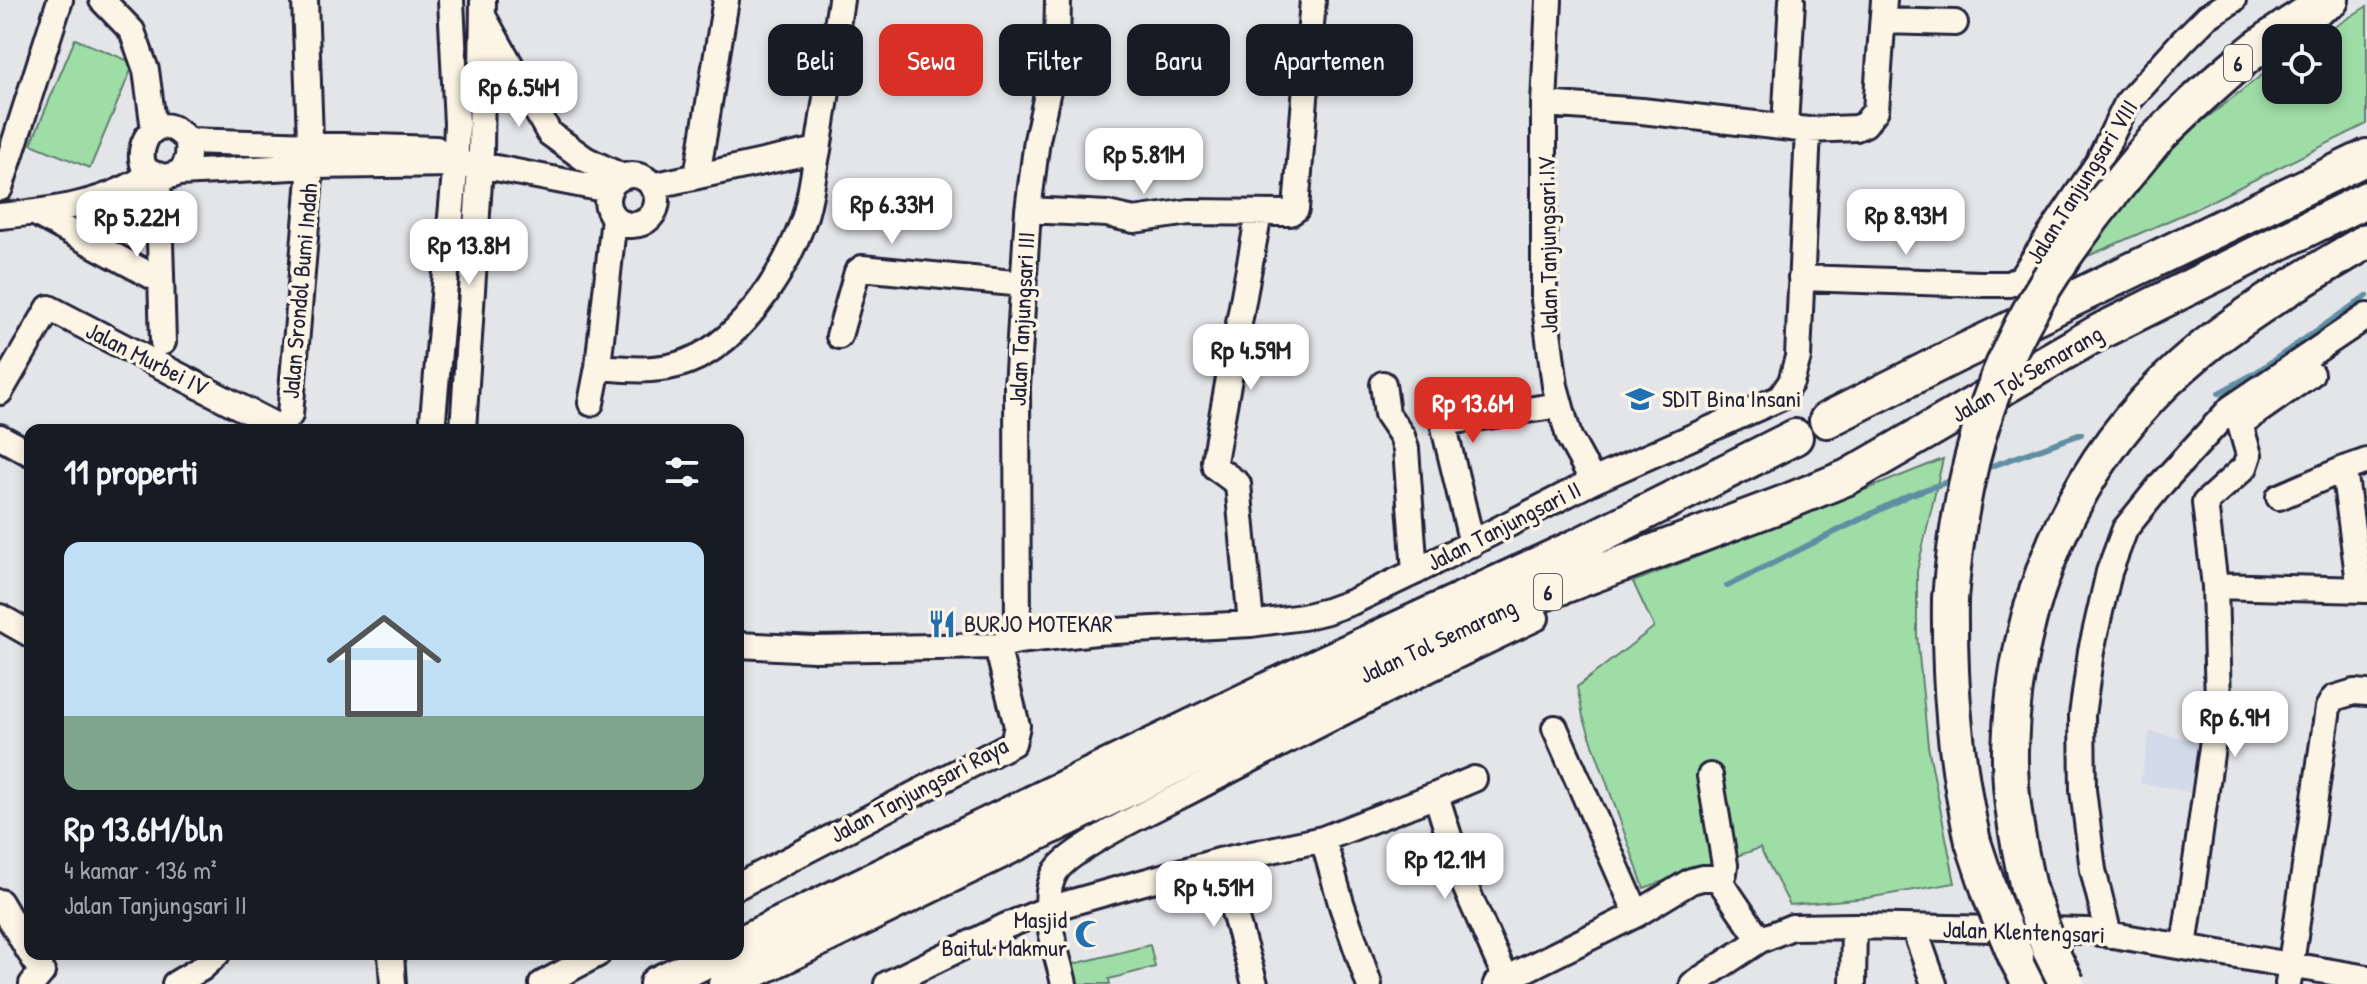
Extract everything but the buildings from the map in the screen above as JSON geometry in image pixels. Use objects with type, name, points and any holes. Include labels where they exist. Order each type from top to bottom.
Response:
[{"type":"highway","name":"6","points":[[2023,970],[1992,899],[1973,842],[1953,727],[1949,663],[1954,549],[1970,466],[1996,384],[2014,341],[2064,257],[2104,201],[2155,140],[2256,48],[2331,0]]},
{"type":"highway","name":"Jalan Tol Semarang","points":[[1827,420],[2367,157]]},
{"type":"highway","name":"Jalan Tol Semarang","points":[[726,984],[1427,645],[1544,593],[1795,500],[1848,477],[2099,332],[2367,199]]},
{"type":"highway","points":[[2067,984],[2050,950],[2028,888],[2018,844],[2010,752],[2017,667],[2051,549],[2073,502],[2100,459],[2150,396],[2214,339],[2367,241]]},
{"type":"highway","name":"Jalan Tol Semarang","points":[[744,942],[1308,670],[1576,547],[1795,437]]},
{"type":"highway","points":[[657,984],[707,960]]},
{"type":"street","points":[[0,188],[60,0]]},
{"type":"street","points":[[102,0],[132,31],[171,133],[189,157],[185,167],[163,174],[144,166],[143,140],[171,133]]},
{"type":"street","points":[[125,0],[141,18],[157,64],[171,133]]},
{"type":"street","name":"Jalan Srondol Bumi Indah","points":[[287,423],[311,155],[305,0]]},
{"type":"street","name":"Jalan Srondol Bumi Indah","points":[[451,0],[457,124],[467,157],[463,424]]},
{"type":"street","points":[[697,176],[726,0]]},
{"type":"street","points":[[598,367],[644,370],[668,367],[697,357],[725,341],[755,308],[775,278],[803,221],[818,150],[841,0]]},
{"type":"street","name":"Jalan Tanjungsari III","points":[[1008,644],[1017,387],[1028,210],[1037,140],[1057,49],[1058,0]]},
{"type":"street","points":[[1028,210],[1107,214],[1134,220],[1189,212],[1290,213],[1297,205],[1313,0]]},
{"type":"street","name":"Jalan Tanjungsari IV","points":[[1549,0],[1544,104],[1544,300],[1560,405],[1569,437],[1593,481]]},
{"type":"street","points":[[1593,481],[1780,398],[1791,382],[1798,357],[1801,278],[1792,0]]},
{"type":"street","name":"Jalan Tanjungsari VIII","points":[[1801,278],[2009,284],[2021,278],[2098,163],[2127,103],[2208,16],[2233,0]]},
{"type":"street","name":"Jalan Srondol Bumi Indah","points":[[433,424],[483,7]]},
{"type":"street","name":"Jalan Srondol Bumi Indah","points":[[483,7],[549,133],[617,182]]},
{"type":"street","points":[[1544,104],[1796,128],[1856,128],[1872,117],[1876,110],[1883,11],[1955,23]]},
{"type":"street","name":"Jalan Srondol Bumi Indah","points":[[171,133],[311,155]]},
{"type":"street","name":"Jalan Srondol Bumi Indah","points":[[0,216],[35,213],[121,193],[163,174],[311,155],[467,157],[617,182],[639,176],[652,186],[818,150]]},
{"type":"street","points":[[163,174],[163,342]]},
{"type":"street","points":[[591,403],[598,367],[614,217],[607,202],[617,182]]},
{"type":"street","points":[[614,217],[629,225],[645,221],[651,216],[657,201],[652,186]]},
{"type":"street","points":[[35,213],[161,281]]},
{"type":"street","points":[[1251,624],[1238,484],[1215,467],[1214,461],[1259,213]]},
{"type":"street","points":[[839,336],[857,272],[862,268],[1023,284]]},
{"type":"street","name":"Jalan Murbei IV","points":[[0,392],[20,361],[46,309],[52,309],[287,423]]},
{"type":"street","points":[[2109,935],[2093,870],[2083,790],[2082,715],[2109,572],[2125,529],[2231,408],[2367,316]]},
{"type":"street","points":[[2184,947],[2218,704],[2215,586],[2205,503],[2248,461],[2240,424],[2367,335]]},
{"type":"street","name":"Jalan Tanjungsari II","points":[[1383,384],[1388,417],[1402,436],[1406,449],[1415,572]]},
{"type":"street","points":[[1472,544],[1443,423],[1560,405]]},
{"type":"street","points":[[0,437],[24,450]]},
{"type":"street","points":[[2215,586],[2363,590],[2356,465],[2279,497]]},
{"type":"street","name":"Jalan Tanjungsari II","points":[[744,645],[814,649],[1008,644],[1096,632],[1251,624],[1303,617],[1352,602],[1593,481]]},
{"type":"street","points":[[0,617],[24,631]]},
{"type":"street","points":[[1064,984],[1048,909],[1054,876],[1071,856],[1134,820],[1407,679],[1536,618]]},
{"type":"street","name":"Jalan Tanjungsari Raya","points":[[744,883],[1013,743],[1017,726],[1008,644]]},
{"type":"street","points":[[2290,975],[2328,708],[2334,698],[2354,692],[2367,693]]},
{"type":"street","points":[[1555,728],[1637,914]]},
{"type":"street","points":[[1438,800],[1464,884],[1501,982],[1637,914],[1691,881],[1718,878],[1724,873],[1710,776]]},
{"type":"street","points":[[887,984],[1048,909],[1219,861],[1323,839],[1438,800],[1474,779]]},
{"type":"street","points":[[1323,839],[1369,984]]},
{"type":"street","points":[[1219,861],[1255,984]]},
{"type":"street","points":[[1718,878],[1760,940]]},
{"type":"street","points":[[0,902],[24,945]]},
{"type":"street","points":[[1853,984],[1854,926]]},
{"type":"street","name":"Jalan Klentengsari","points":[[1693,984],[1760,940],[1792,927],[1854,926],[2089,931],[2184,947],[2290,975],[2367,978]]},
{"type":"street","points":[[1914,928],[1934,984]]},
{"type":"street","points":[[175,984],[211,960]]},
{"type":"street","points":[[391,960],[393,984]]},
{"type":"street","points":[[542,984],[587,960]]},
{"type":"shaded area","points":[[2150,732],[2207,742],[2195,793],[2140,783]]},
{"type":"green space","points":[[2367,6],[2367,124],[2193,210],[2079,260],[2160,154],[2262,75],[2262,104],[2342,104],[2342,24],[2339,24]]},
{"type":"green space","points":[[75,39],[134,63],[90,168],[31,144]]},
{"type":"green space","points":[[1943,459],[1917,571],[1917,635],[1928,746],[1955,883],[1867,898],[1790,905],[1760,848],[1644,888],[1583,716],[1577,687],[1654,627],[1633,582]]},
{"type":"green space","points":[[1150,945],[1155,967],[1109,979],[1110,984],[1075,984],[1070,965]]},
{"type":"waterway","points":[[2219,393],[2254,374],[2367,296]]},
{"type":"waterway","points":[[1981,470],[2081,434]]},
{"type":"waterway","points":[[1727,586],[1909,495],[1956,479]]},
{"type":"place","name":"SDIT Bina Insani","points":[[1640,399]]},
{"type":"place","name":"BURJO MOTEKAR","points":[[942,624]]},
{"type":"place","name":"Masjid Baitul Makmur","points":[[1089,934]]}]
